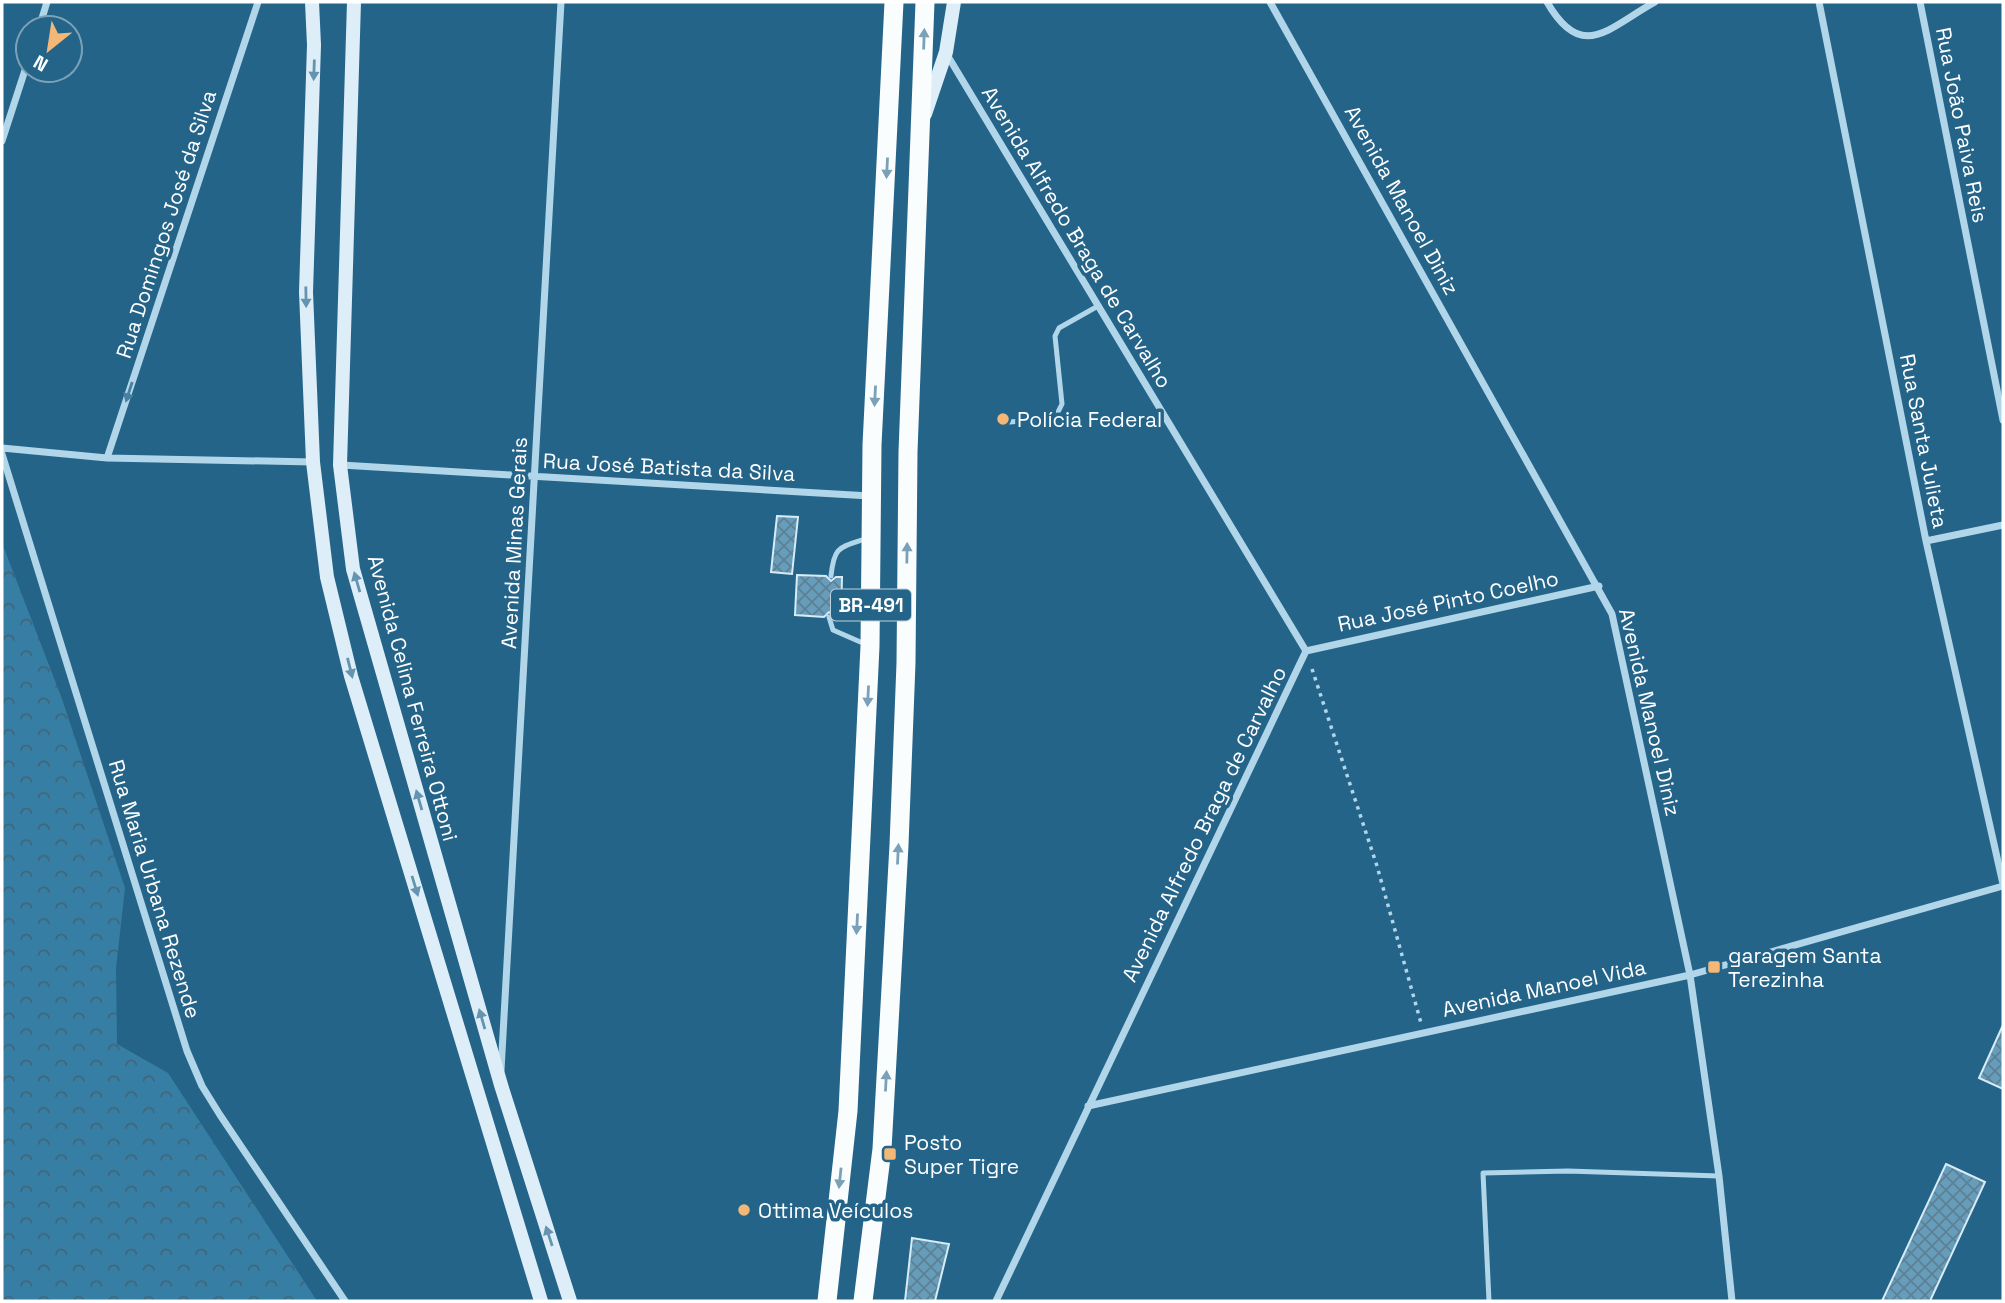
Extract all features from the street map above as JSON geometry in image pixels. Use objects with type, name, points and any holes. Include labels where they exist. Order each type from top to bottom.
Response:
[{"type":"highway","name":"BR-491","points":[[827,1301],[848,1111],[870,646],[871,496],[894,2]]},
{"type":"highway","name":"BR-491","points":[[863,1301],[882,1149],[899,845],[906,663],[908,452],[925,2]]},
{"type":"main road","points":[[312,2],[314,45],[306,292],[313,462],[327,578],[351,676],[541,1301]]},
{"type":"main road","name":"Avenida Celina Ferreira Ottoni","points":[[354,2],[340,466],[353,569],[500,1086],[570,1301]]},
{"type":"main road","points":[[921,125],[946,52],[954,2]]},
{"type":"street","name":"Rua Domingos José da Silva","points":[[107,458],[258,2]]},
{"type":"street","name":"Avenida Minas Gerais","points":[[500,1086],[561,2]]},
{"type":"street","name":"Avenida Manoel Diniz","points":[[1270,2],[1599,586],[1620,641],[1689,975],[1718,1176],[1732,1301]]},
{"type":"street","points":[[1547,2],[1569,33],[1582,38],[1595,35],[1655,2]]},
{"type":"street","name":"Rua Santa Julieta","points":[[1819,2],[1926,541],[2003,885]]},
{"type":"street","name":"Rua João Paiva Reis","points":[[1920,2],[2003,420]]},
{"type":"street","name":"Avenida Alfredo Braga de Carvalho","points":[[946,52],[1306,651],[996,1301]]},
{"type":"street","points":[[2,141],[21,84]]},
{"type":"street","points":[[2,448],[107,458],[313,462]]},
{"type":"street","name":"Rua Maria Urbana Rezende","points":[[2,454],[187,1051],[201,1086],[345,1301]]},
{"type":"street","name":"Rua José Batista da Silva","points":[[340,466],[871,496]]},
{"type":"street","points":[[1926,541],[2003,526]]},
{"type":"street","name":"Rua José Pinto Coelho","points":[[1306,651],[1599,586]]},
{"type":"street","name":"Avenida Manoel Vida","points":[[1088,1106],[1689,975],[2003,885]]},
{"type":"lane","points":[[1010,422],[1055,418],[1060,412],[1062,404],[1055,336],[1059,328],[1098,306]]},
{"type":"lane","points":[[831,576],[833,557],[840,547],[872,537]]},
{"type":"lane","points":[[829,617],[833,630],[870,646]]},
{"type":"lane","points":[[1489,1301],[1483,1173],[1568,1171],[1718,1176]]},
{"type":"path","points":[[1306,651],[1374,854],[1423,1031]]},
{"type":"green space","points":[[2,543],[62,699],[125,888],[116,968],[117,1044],[168,1073],[317,1301],[2,1301]]},
{"type":"building","points":[[777,516],[798,517],[792,574],[771,572]]},
{"type":"building","points":[[797,575],[826,576],[831,581],[842,577],[841,617],[835,617],[829,612],[824,617],[795,615]]},
{"type":"building","points":[[2003,1025],[2003,1089],[1979,1078]]},
{"type":"building","points":[[1946,1164],[1985,1182],[1930,1301],[1882,1301]]},
{"type":"building","points":[[912,1238],[949,1244],[935,1301],[905,1301]]},
{"type":"place","name":"Polícia Federal","points":[[1003,419]]},
{"type":"place","name":"garagem Santa Terezinha","points":[[1714,967]]},
{"type":"place","name":"Posto Super Tigre","points":[[890,1154]]},
{"type":"place","name":"Ottima Veículos","points":[[744,1210]]}]
